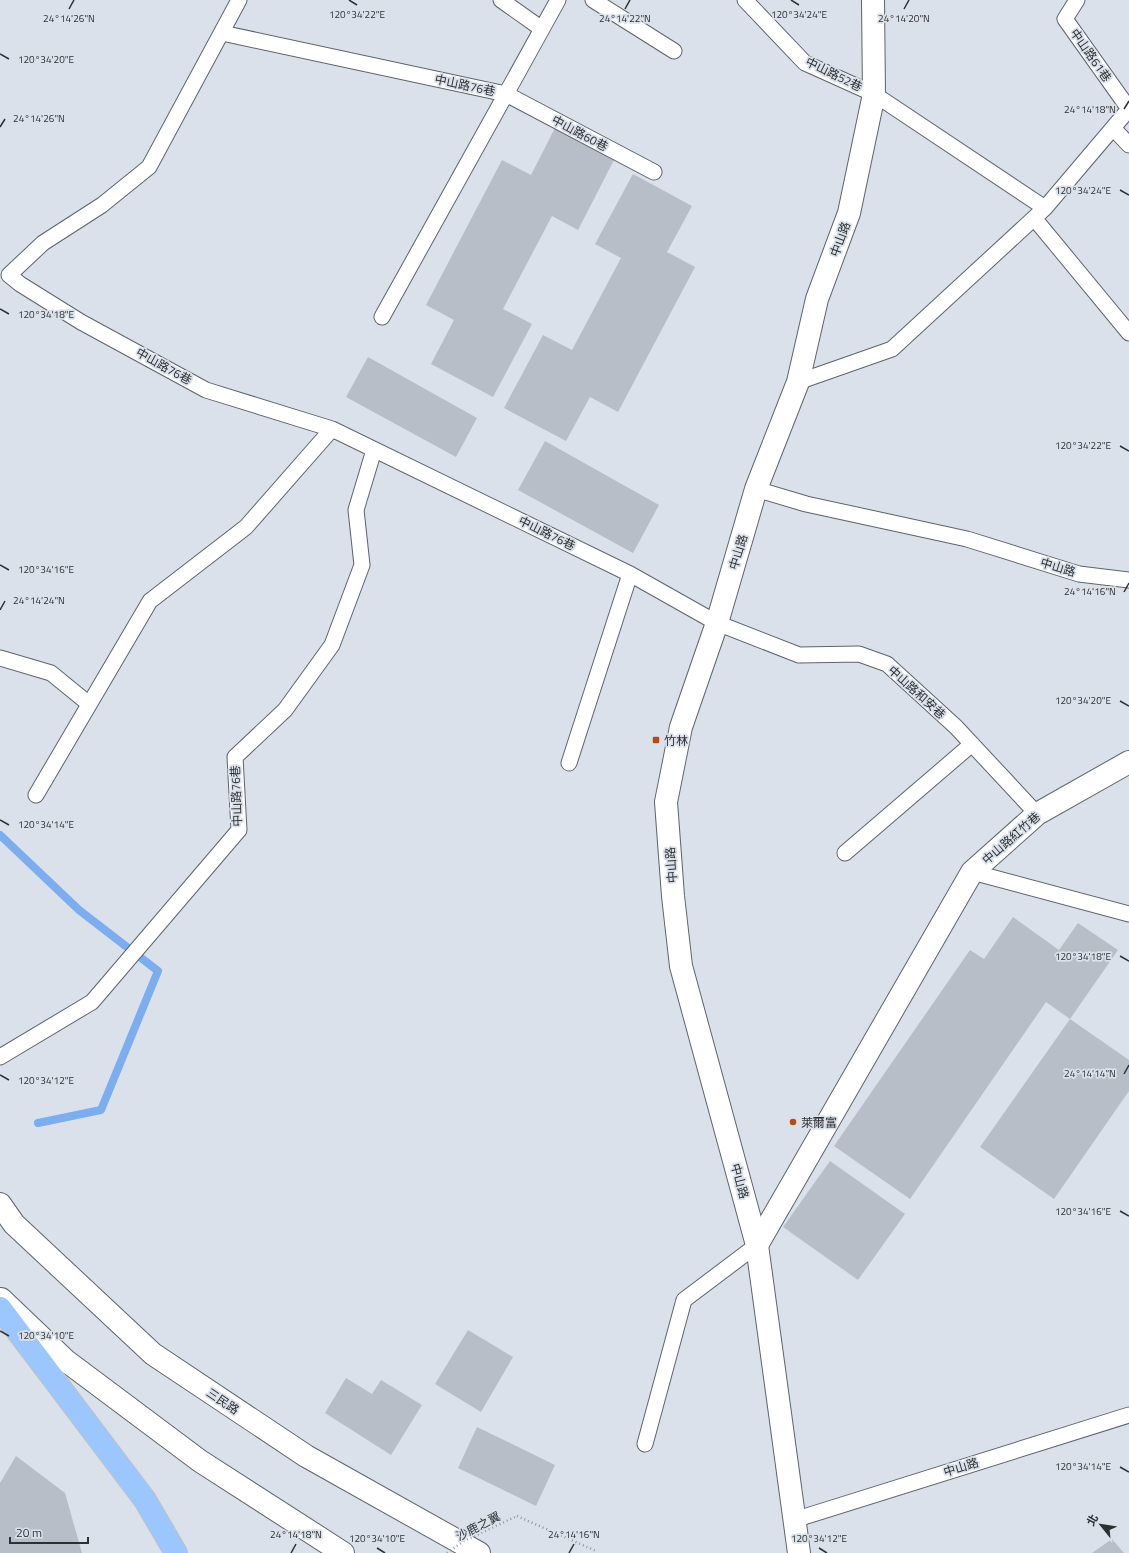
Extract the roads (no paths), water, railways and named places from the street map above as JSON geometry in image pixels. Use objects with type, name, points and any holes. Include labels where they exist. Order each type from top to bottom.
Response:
[{"type":"main road","points":[[0,1308],[145,1500],[176,1553]]},
{"type":"street","name":"中山路","points":[[798,1553],[757,1245],[682,966],[673,896],[666,802],[681,727],[717,623],[756,489],[798,382],[818,299],[850,213],[874,94],[872,0]]},
{"type":"street","name":"中山路紅竹巷","points":[[972,872],[1037,814],[1129,762]]},
{"type":"street","points":[[757,1245],[972,872]]},
{"type":"street","name":"三民路","points":[[0,1204],[14,1224],[153,1354],[306,1456],[479,1553]]},
{"type":"street","points":[[0,1298],[65,1360],[200,1461],[343,1553]]},
{"type":"lane","name":"中山路76巷","points":[[240,0],[149,167],[102,205],[43,243],[4,274],[81,322],[206,390],[332,429],[630,574],[717,623]]},
{"type":"lane","points":[[501,0],[542,29]]},
{"type":"lane","points":[[506,94],[558,0]]},
{"type":"lane","points":[[592,0],[674,51]]},
{"type":"lane","name":"中山路52巷","points":[[745,0],[805,63],[874,94]]},
{"type":"lane","name":"中山路61巷","points":[[1077,0],[1065,20],[1129,109]]},
{"type":"lane","name":"中山路76巷","points":[[222,33],[506,94],[382,317]]},
{"type":"lane","name":"中山路60巷","points":[[506,94],[654,172]]},
{"type":"lane","points":[[874,94],[1039,213],[1129,333]]},
{"type":"lane","points":[[798,382],[892,349],[1039,213],[1129,109]]},
{"type":"lane","points":[[1113,128],[1129,145]]},
{"type":"lane","points":[[36,796],[150,601],[246,527],[332,429]]},
{"type":"lane","name":"中山路76巷","points":[[0,1057],[92,1002],[239,830],[235,757],[285,710],[332,645],[362,565],[356,510],[374,450]]},
{"type":"lane","name":"中山路","points":[[756,489],[806,504],[967,539],[1080,574],[1129,580]]},
{"type":"lane","points":[[569,763],[630,574]]},
{"type":"lane","name":"中山路和安巷","points":[[717,623],[799,655],[860,654],[887,664],[956,727],[1037,814]]},
{"type":"lane","points":[[0,658],[51,673],[89,704]]},
{"type":"lane","points":[[846,852],[972,744]]},
{"type":"lane","name":"中山路紅竹巷","points":[[972,872],[1129,914]]},
{"type":"lane","points":[[644,1444],[684,1300],[757,1245]]},
{"type":"lane","name":"中山路","points":[[794,1520],[1129,1415]]},
{"type":"waterway","points":[[0,835],[79,910],[158,971],[101,1110],[38,1123]]},
{"type":"place","name":"竹林","points":[[656,740]]},
{"type":"place","name":"萊爾富","points":[[793,1122]]}]
